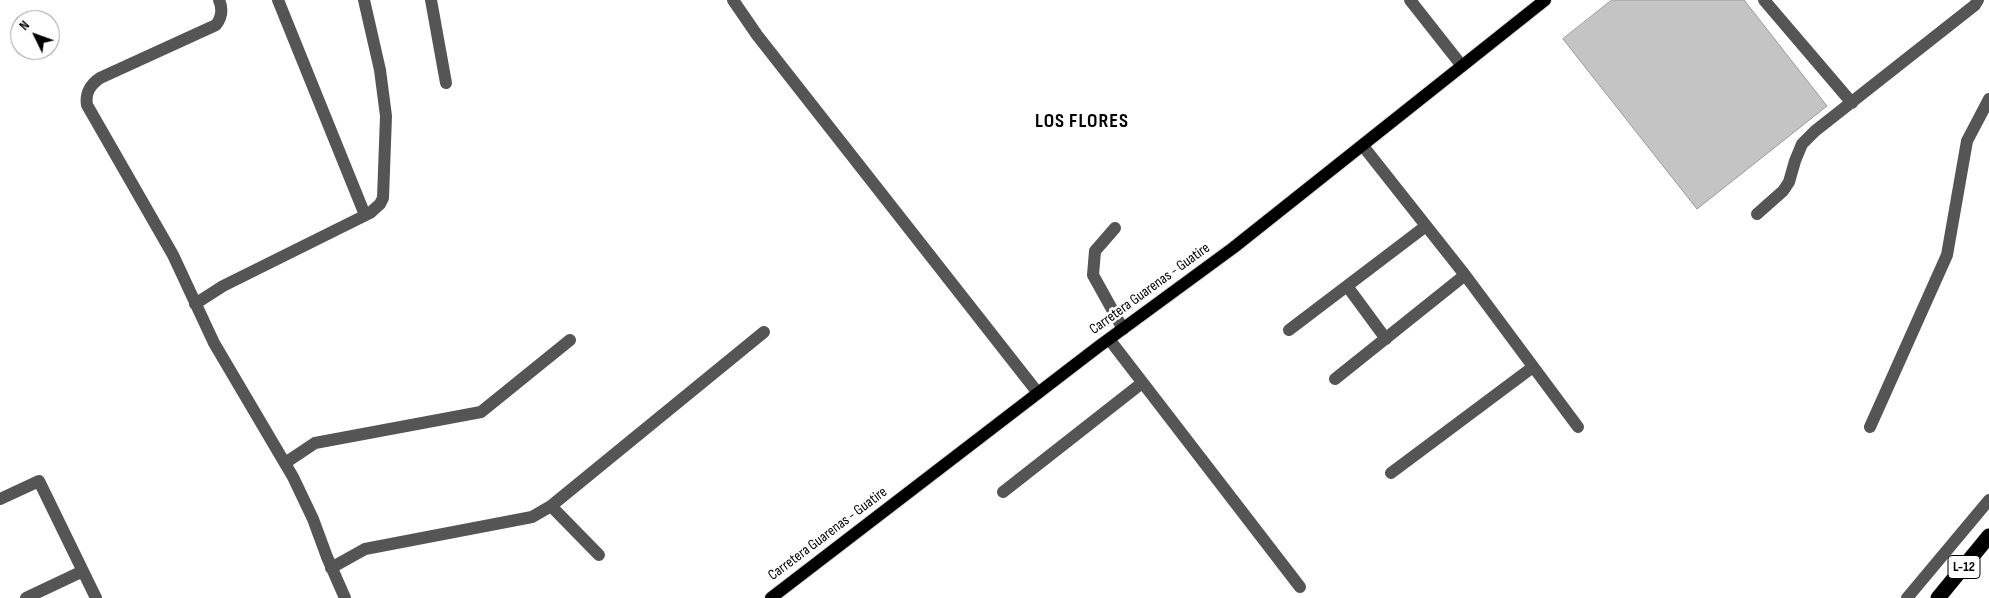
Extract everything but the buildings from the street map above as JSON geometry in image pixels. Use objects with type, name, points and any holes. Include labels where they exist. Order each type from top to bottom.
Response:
[{"type":"highway","name":"L-12","points":[[1938,598],[1989,536]]},
{"type":"main road","name":"Carretera Guarenas - Guatire","points":[[771,598],[1109,339],[1233,248],[1545,0]]},
{"type":"street","points":[[219,0],[222,10],[216,25],[100,78],[89,87],[86,100],[89,110],[173,256],[214,343],[285,463],[313,519],[345,598]]},
{"type":"street","points":[[278,0],[365,215]]},
{"type":"street","points":[[195,304],[223,286],[375,210],[383,198],[386,116],[380,70],[364,0]]},
{"type":"street","points":[[431,0],[446,83]]},
{"type":"street","points":[[733,0],[757,35],[1038,393]]},
{"type":"street","points":[[1410,0],[1462,66]]},
{"type":"street","points":[[1764,0],[1852,103]]},
{"type":"street","points":[[1757,214],[1784,191],[1802,144],[1975,5],[1978,0]]},
{"type":"street","points":[[1870,427],[1947,255],[1967,141],[1989,99]]},
{"type":"street","points":[[1362,146],[1465,275],[1578,428]]},
{"type":"street","points":[[1289,330],[1426,226]]},
{"type":"street","points":[[1115,228],[1095,251],[1093,275],[1123,329]]},
{"type":"street","points":[[1336,380],[1465,275]]},
{"type":"street","points":[[1347,286],[1386,339]]},
{"type":"street","points":[[332,568],[365,550],[532,516],[550,506],[764,332]]},
{"type":"street","points":[[1109,339],[1300,586]]},
{"type":"street","points":[[285,463],[314,443],[481,412],[570,340]]},
{"type":"street","points":[[1391,473],[1533,367]]},
{"type":"street","points":[[1003,492],[1142,383]]},
{"type":"street","points":[[0,499],[39,481],[96,598]]},
{"type":"street","name":"L-12","points":[[1907,598],[1989,500]]},
{"type":"street","points":[[550,506],[599,555]]},
{"type":"street","points":[[26,598],[83,571]]},
{"type":"district","name":"LOS FLORES","points":[[1082,122]]}]
